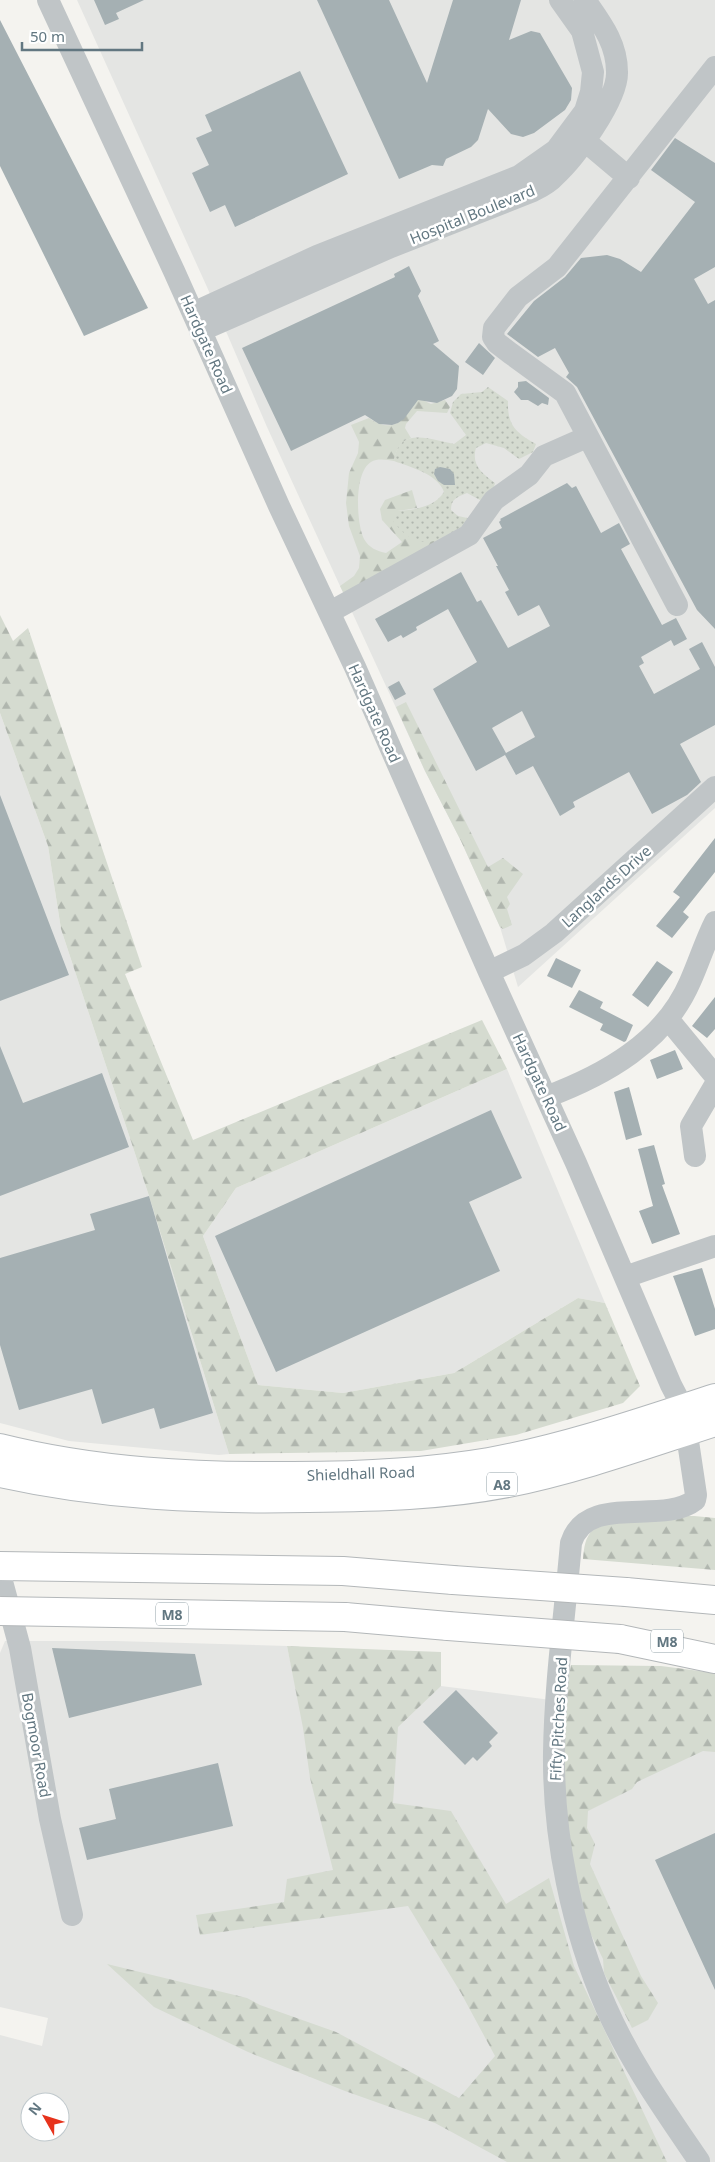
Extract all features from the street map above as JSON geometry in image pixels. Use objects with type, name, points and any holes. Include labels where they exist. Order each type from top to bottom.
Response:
[{"type":"main road","name":"Shieldhall Road","points":[[0,1448],[62,1462],[127,1471],[210,1476],[307,1487],[372,1498],[417,1495],[508,1483],[559,1471],[685,1420],[715,1398]]},
{"type":"main road","name":"Shieldhall Road","points":[[685,1420],[715,1422]]},
{"type":"main road","name":"Shieldhall Road","points":[[0,1473],[94,1490],[174,1498],[307,1487]]},
{"type":"main road","points":[[0,1566],[343,1572],[715,1600]]},
{"type":"main road","name":"M8","points":[[0,1610],[345,1617],[620,1639],[715,1643]]},
{"type":"main road","points":[[620,1639],[715,1659]]},
{"type":"street","name":"Hardgate Road","points":[[48,0],[330,612],[626,1276],[685,1420]]},
{"type":"street","name":"Hospital Boulevard","points":[[560,0],[582,31],[593,72],[591,92],[577,135]]},
{"type":"street","name":"Hospital Boulevard","points":[[197,322],[317,256],[519,176],[577,135],[604,111],[612,94],[618,73],[613,43],[585,0]]},
{"type":"street","points":[[677,605],[565,393],[497,343],[493,337],[494,328],[518,297],[557,267],[715,67]]},
{"type":"street","points":[[577,135],[628,178]]},
{"type":"street","points":[[330,612],[470,535],[494,500],[529,475],[544,456],[588,437]]},
{"type":"street","name":"Langlands Drive","points":[[489,972],[524,955],[554,933],[715,787]]},
{"type":"street","points":[[546,1097],[621,1061],[644,1044],[668,1019],[690,983],[715,922]]},
{"type":"street","points":[[668,1019],[715,1076]]},
{"type":"street","points":[[695,1156],[691,1126],[715,1085]]},
{"type":"street","points":[[626,1276],[715,1246]]},
{"type":"street","name":"Fifty Pitches Road","points":[[685,1420],[696,1495],[695,1500],[675,1508],[618,1513],[593,1518],[579,1528],[573,1536],[555,1722],[554,1755],[557,1816],[566,1878],[591,1973],[610,2016],[636,2066],[698,2162]]},
{"type":"street","name":"Bogmoor Road","points":[[0,1574],[20,1648],[50,1819],[72,1915]]},
{"type":"street","points":[[698,2162],[715,2157]]},
{"type":"shaded area","points":[[77,0],[715,0],[715,808],[518,987],[500,927],[461,841],[425,771],[267,427],[207,287]]},
{"type":"shaded area","points":[[0,713],[48,846],[61,929],[149,1196],[229,1454],[219,1455],[69,1441],[0,1423]]},
{"type":"shaded area","points":[[507,1069],[605,1303],[578,1298],[454,1373],[343,1393],[258,1385],[203,1236],[236,1188]]},
{"type":"shaded area","points":[[5,1641],[115,1641],[287,1646],[295,1684],[338,1677],[441,1686],[715,1721],[715,2162],[0,2162],[0,2035],[42,2046],[48,2018],[0,2007],[0,1653]]},
{"type":"green space","points":[[488,387],[508,401],[511,423],[523,436],[536,444],[533,452],[519,459],[504,448],[486,443],[476,448],[476,464],[495,483],[493,490],[486,498],[480,500],[467,493],[455,499],[451,510],[458,516],[472,519],[445,539],[423,542],[413,539],[404,533],[392,520],[398,511],[417,509],[430,504],[444,492],[436,480],[430,476],[394,461],[397,450],[402,443],[409,439],[417,438],[454,444],[466,435],[450,413],[453,402],[461,394],[482,392]]},
{"type":"green space","points":[[416,397],[431,404],[445,400],[450,407],[447,413],[417,411],[405,428],[411,438],[399,447],[394,461],[377,460],[371,462],[365,468],[359,487],[358,498],[361,532],[368,545],[386,553],[402,542],[382,520],[380,509],[385,500],[412,490],[417,508],[398,511],[440,538],[445,539],[345,596],[340,586],[354,576],[359,568],[360,556],[349,526],[346,503],[349,473],[358,453],[359,442],[351,425],[369,418],[378,423],[392,425],[404,418]]},
{"type":"green space","points":[[0,615],[13,641],[28,628],[142,967],[125,974],[193,1140],[482,1020],[507,1069],[236,1188],[203,1236],[258,1385],[343,1393],[454,1373],[578,1298],[605,1303],[640,1386],[623,1403],[516,1435],[421,1451],[229,1454],[149,1196],[61,929],[48,846],[0,713]]},
{"type":"green space","points":[[406,702],[488,867],[503,858],[523,874],[507,897],[510,904],[507,909],[512,925],[503,929],[500,927],[461,841],[425,771],[396,707]]},
{"type":"green space","points":[[694,1516],[715,1518],[715,1570],[583,1559],[584,1547],[588,1536],[601,1525],[627,1519]]},
{"type":"green space","points":[[287,1646],[441,1652],[441,1686],[398,1727],[393,1803],[451,1811],[506,1904],[549,1878],[574,1966],[667,2162],[507,2162],[435,2123],[345,2091],[248,2052],[154,2007],[107,1964],[247,1998],[260,2005],[336,2032],[459,2098],[495,2056],[461,1993],[408,1906],[200,1935],[196,1915],[284,1902],[287,1879],[333,1870],[310,1778],[303,1728]]},
{"type":"green space","points":[[571,1665],[661,1666],[715,1673],[715,1752],[703,1751],[637,1782],[632,1789],[588,1811],[587,1828],[595,1844],[590,1864],[641,1976],[658,2003],[648,2020],[632,2028],[604,1973],[603,1959],[578,1908],[566,1837],[560,1724]]},
{"type":"building","points":[[94,0],[144,0],[116,13],[119,19],[105,25]]},
{"type":"building","points":[[317,0],[389,0],[427,83],[453,0],[521,0],[509,40],[531,31],[540,33],[572,88],[571,100],[565,110],[534,133],[523,137],[511,134],[488,109],[478,140],[471,147],[446,159],[443,166],[432,165],[399,179]]},
{"type":"building","points":[[0,20],[148,308],[84,336],[0,166]]},
{"type":"building","points":[[300,71],[348,174],[235,227],[225,205],[210,212],[192,173],[209,165],[196,138],[212,131],[205,115]]},
{"type":"building","points":[[675,138],[715,163],[715,267],[694,279],[708,304],[715,300],[715,629],[697,610],[577,387],[566,377],[569,373],[555,348],[538,357],[507,334],[534,301],[565,277],[581,258],[607,255],[620,259],[641,272],[695,202],[651,170]]},
{"type":"building","points":[[409,266],[421,291],[418,296],[439,341],[433,344],[459,366],[457,389],[452,396],[437,403],[418,400],[404,419],[398,423],[392,425],[379,424],[365,415],[291,451],[242,348],[395,277],[394,274]]},
{"type":"building","points":[[479,343],[495,358],[483,375],[465,362]]},
{"type":"building","points":[[526,381],[549,398],[548,405],[542,403],[538,406],[528,400],[521,400],[514,392],[518,387],[518,382]]},
{"type":"building","points":[[440,467],[450,469],[454,474],[455,485],[444,485],[438,481],[434,474],[435,469]]},
{"type":"building","points":[[567,483],[572,488],[576,486],[601,533],[619,523],[630,544],[621,549],[662,625],[676,618],[687,639],[674,646],[671,640],[641,657],[644,663],[639,666],[654,694],[700,669],[689,649],[702,642],[715,667],[715,725],[680,744],[701,782],[687,795],[652,814],[629,772],[573,802],[575,807],[560,816],[533,766],[516,775],[505,755],[476,771],[433,689],[477,662],[448,609],[416,627],[417,630],[403,638],[401,635],[388,642],[375,619],[461,572],[477,602],[481,600],[508,648],[550,626],[539,605],[518,616],[505,592],[509,590],[483,538],[502,528],[499,522],[500,519]],"holes":[[[522,711],[535,737],[506,753],[492,728]]]},
{"type":"building","points":[[399,681],[406,694],[395,700],[388,687]]},
{"type":"building","points":[[0,795],[69,975],[0,1001]]},
{"type":"building","points":[[715,838],[715,872],[683,912],[689,917],[672,938],[656,926],[680,897],[673,892]]},
{"type":"building","points":[[556,958],[581,970],[572,988],[547,976]]},
{"type":"building","points":[[657,961],[673,972],[648,1007],[632,995]]},
{"type":"building","points":[[579,990],[603,1002],[600,1008],[633,1025],[626,1041],[624,1042],[600,1030],[603,1024],[569,1007]]},
{"type":"building","points":[[715,997],[715,1029],[707,1038],[692,1026]]},
{"type":"building","points":[[0,1046],[23,1103],[102,1073],[129,1147],[0,1196]]},
{"type":"building","points":[[675,1050],[683,1069],[657,1079],[650,1060]]},
{"type":"building","points":[[629,1087],[642,1135],[626,1140],[614,1092]]},
{"type":"building","points":[[491,1110],[522,1178],[469,1202],[500,1271],[276,1372],[215,1236]]},
{"type":"building","points":[[654,1145],[665,1184],[662,1185],[680,1234],[652,1244],[639,1211],[653,1206],[638,1149]]},
{"type":"building","points":[[149,1196],[213,1413],[160,1429],[154,1408],[102,1424],[92,1389],[19,1410],[0,1345],[0,1258],[95,1230],[90,1214]]},
{"type":"building","points":[[702,1268],[715,1309],[715,1329],[695,1336],[673,1276]]},
{"type":"building","points":[[52,1648],[195,1654],[202,1685],[69,1718]]},
{"type":"building","points":[[456,1690],[498,1733],[489,1742],[492,1746],[477,1761],[473,1757],[465,1765],[423,1722]]},
{"type":"building","points":[[218,1763],[233,1826],[87,1860],[79,1828],[116,1819],[109,1789]]},
{"type":"building","points":[[715,1833],[715,1990],[655,1860]]}]
